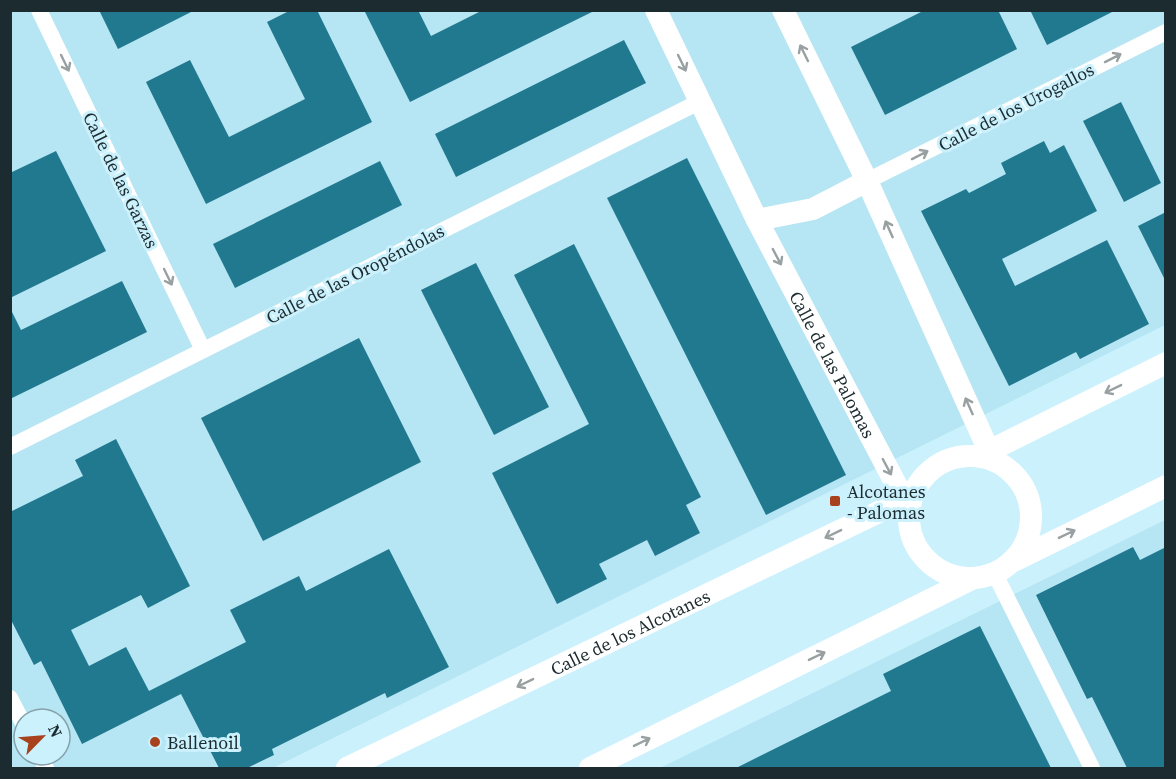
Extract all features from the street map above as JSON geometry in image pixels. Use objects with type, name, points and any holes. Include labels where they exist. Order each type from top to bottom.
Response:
[{"type":"street","name":"Calle de las Garzas","points":[[39,10],[203,350]]},
{"type":"street","name":"Calle de las Palomas","points":[[656,10],[757,220],[908,502]]},
{"type":"street","points":[[783,10],[867,181],[987,455],[1014,473],[1027,493],[1032,516],[1028,540],[1014,560]]},
{"type":"street","name":"Calle de los Urogallos","points":[[867,181],[1166,32]]},
{"type":"street","name":"Calle de las Oropéndolas","points":[[10,447],[700,101]]},
{"type":"street","points":[[757,220],[813,209],[867,181]]},
{"type":"street","points":[[972,579],[948,575],[928,562],[914,543],[908,520],[908,502],[924,475],[944,460],[969,455],[987,455],[1166,363]]},
{"type":"street","points":[[590,768],[972,579],[995,574],[1014,560],[1166,486]]},
{"type":"street","name":"Calle de los Alcotanes","points":[[347,768],[908,502]]},
{"type":"street","points":[[995,574],[1092,768]]},
{"type":"shaded area","points":[[10,11],[1165,11],[1165,325],[273,768],[11,768]]},
{"type":"shaded area","points":[[1165,520],[1165,768],[660,768]]},
{"type":"building","points":[[99,10],[195,10],[118,49]]},
{"type":"building","points":[[291,10],[317,10],[372,122],[206,204],[146,82],[190,60],[229,137],[305,99],[267,22]]},
{"type":"building","points":[[364,10],[418,10],[431,36],[483,10],[596,10],[410,102]]},
{"type":"building","points":[[925,10],[998,10],[1017,49],[885,115],[851,47]]},
{"type":"building","points":[[1030,10],[1116,10],[1047,45]]},
{"type":"building","points":[[624,40],[646,83],[456,177],[435,134]]},
{"type":"building","points":[[1121,102],[1161,183],[1124,202],[1083,121]]},
{"type":"building","points":[[1044,141],[1050,153],[1064,145],[1097,211],[1002,259],[1015,286],[1107,240],[1149,324],[1080,359],[1076,352],[1009,386],[921,211],[966,189],[969,193],[1006,174],[1001,163]]},
{"type":"building","points":[[56,151],[106,251],[10,298],[10,173]]},
{"type":"building","points":[[687,158],[846,475],[766,515],[607,198]]},
{"type":"building","points":[[380,161],[402,205],[235,288],[213,244]]},
{"type":"building","points":[[1166,212],[1166,282],[1138,226]]},
{"type":"building","points":[[574,244],[701,497],[686,505],[700,533],[655,556],[647,540],[599,564],[607,579],[557,604],[492,473],[589,424],[514,275]]},
{"type":"building","points":[[476,263],[549,407],[494,435],[421,290]]},
{"type":"building","points":[[122,281],[147,332],[10,399],[10,308],[21,330]]},
{"type":"building","points":[[359,338],[421,462],[263,541],[201,418]]},
{"type":"building","points":[[116,439],[190,586],[148,608],[141,595],[71,630],[89,666],[126,647],[149,691],[246,642],[230,610],[299,576],[306,591],[389,549],[449,667],[387,698],[385,693],[272,749],[274,755],[247,768],[219,768],[181,694],[82,744],[72,724],[72,707],[64,707],[41,661],[34,665],[10,618],[10,512],[83,476],[75,460]]},
{"type":"building","points":[[1133,547],[1140,560],[1166,547],[1166,768],[1127,768],[1092,697],[1087,699],[1036,595]]},
{"type":"building","points":[[980,626],[1051,768],[736,768],[891,691],[883,674]]},
{"type":"place","name":"Alcotanes - Palomas","points":[[835,501]]},
{"type":"place","name":"Ballenoil","points":[[155,742]]}]
